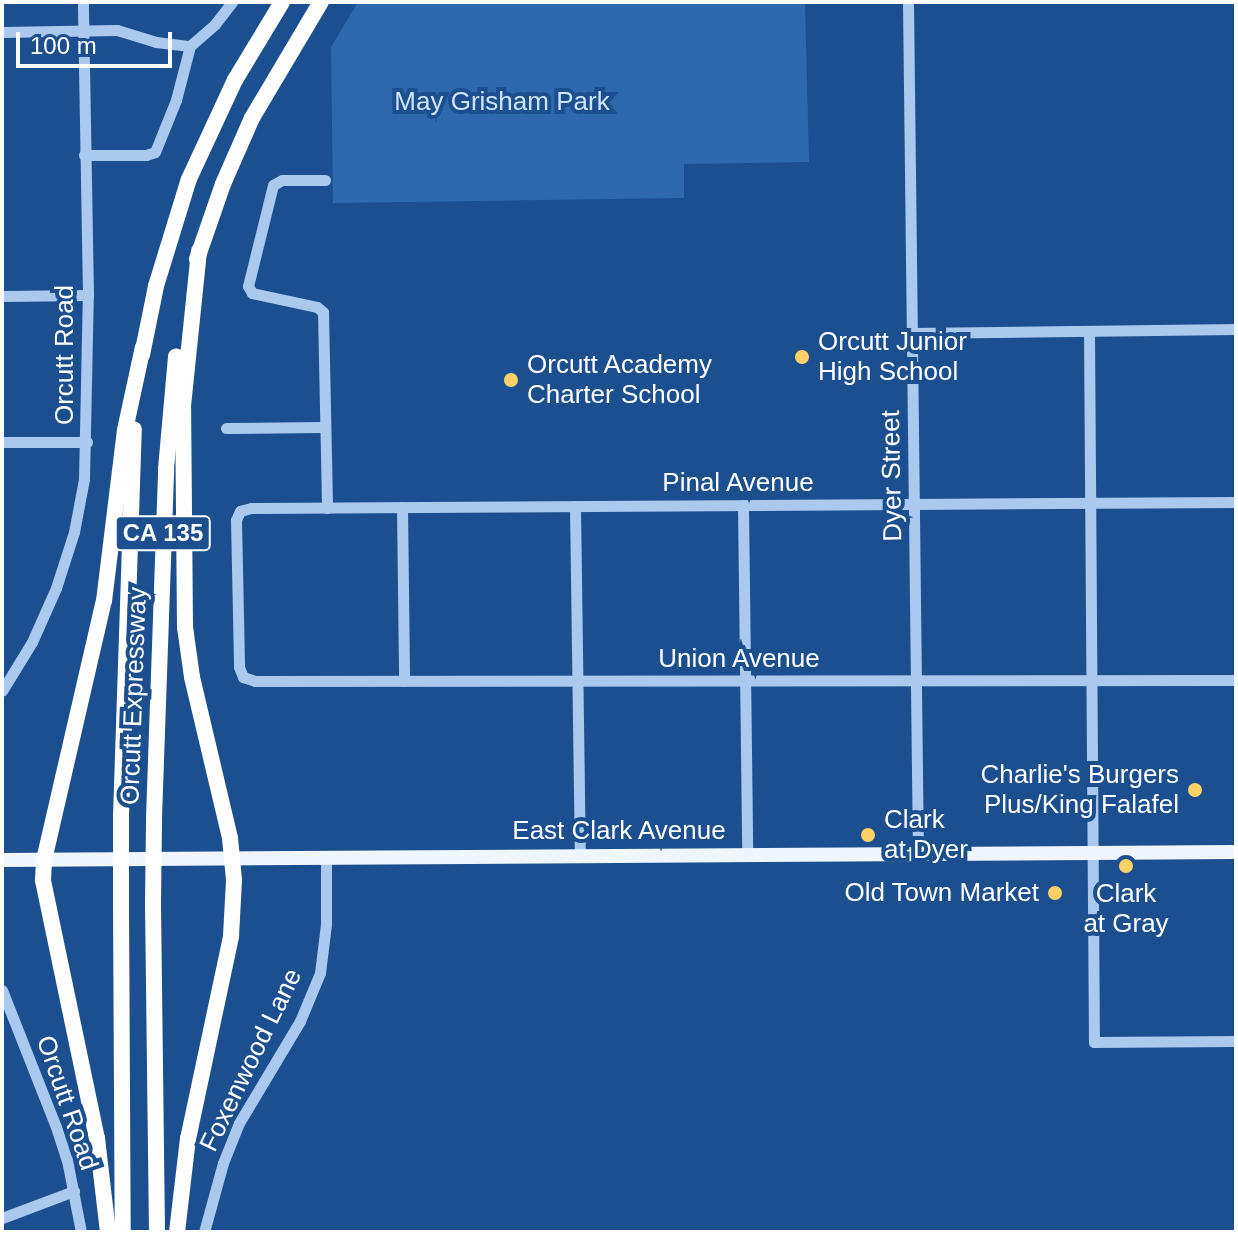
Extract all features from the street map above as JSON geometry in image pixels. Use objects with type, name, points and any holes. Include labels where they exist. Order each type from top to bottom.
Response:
[{"type":"highway","name":"Orcutt Expressway","points":[[123,1232],[121,816],[134,429],[143,347],[156,286],[189,179],[217,114],[282,2]]},
{"type":"highway","name":"Orcutt Expressway","points":[[157,1232],[154,818],[171,397],[178,339],[199,251],[223,184],[252,118],[321,2]]},
{"type":"highway","points":[[177,1232],[188,1139],[231,936],[233,858],[192,677],[185,627],[183,406],[199,251]]},
{"type":"highway","points":[[108,1232],[97,1139],[43,880],[44,860],[104,601],[125,430],[143,347]]},
{"type":"main road","name":"East Clark Avenue","points":[[2,860],[1236,852]]},
{"type":"street","name":"Orcutt Road","points":[[2,691],[44,619],[67,558],[79,507],[87,442],[83,2]]},
{"type":"street","points":[[84,155],[146,155],[155,152],[176,100],[190,46],[215,24],[232,2]]},
{"type":"street","name":"Dyer Street","points":[[908,2],[918,853]]},
{"type":"street","points":[[2,32],[117,30],[156,42],[190,46]]},
{"type":"street","points":[[325,180],[282,180],[273,185],[248,286],[252,293],[317,307],[323,312],[327,508]]},
{"type":"street","points":[[2,296],[88,295]]},
{"type":"street","points":[[912,333],[1236,329]]},
{"type":"street","points":[[1089,331],[1094,1042],[1236,1041]]},
{"type":"street","points":[[226,428],[325,427]]},
{"type":"street","points":[[2,442],[87,442]]},
{"type":"street","name":"Pinal Avenue","points":[[243,677],[239,667],[237,637],[236,520],[240,511],[402,507],[1236,502]]},
{"type":"street","points":[[743,505],[747,854]]},
{"type":"street","points":[[575,506],[580,855]]},
{"type":"street","points":[[402,507],[404,681]]},
{"type":"street","name":"Union Avenue","points":[[243,677],[255,681],[1236,680]]},
{"type":"street","name":"Foxenwood Lane","points":[[204,1232],[223,1163],[239,1123],[300,1021],[320,973],[326,924],[326,859]]},
{"type":"street","name":"Orcutt Road","points":[[2,990],[56,1127],[74,1191],[81,1232]]},
{"type":"street","points":[[2,1218],[74,1191]]},
{"type":"green space","name":"May Grisham Park","points":[[358,2],[805,2],[809,162],[684,164],[684,198],[333,203],[331,47]]},
{"type":"place","name":"Orcutt Junior High School","points":[[802,357]]},
{"type":"place","name":"Orcutt Academy Charter School","points":[[511,380]]},
{"type":"place","name":"Charlie's Burgers Plus/King Falafel","points":[[1195,790]]},
{"type":"place","name":"Clark at Dyer","points":[[868,835]]},
{"type":"place","name":"Clark at Gray","points":[[1126,866]]},
{"type":"place","name":"Old Town Market","points":[[1055,893]]}]
